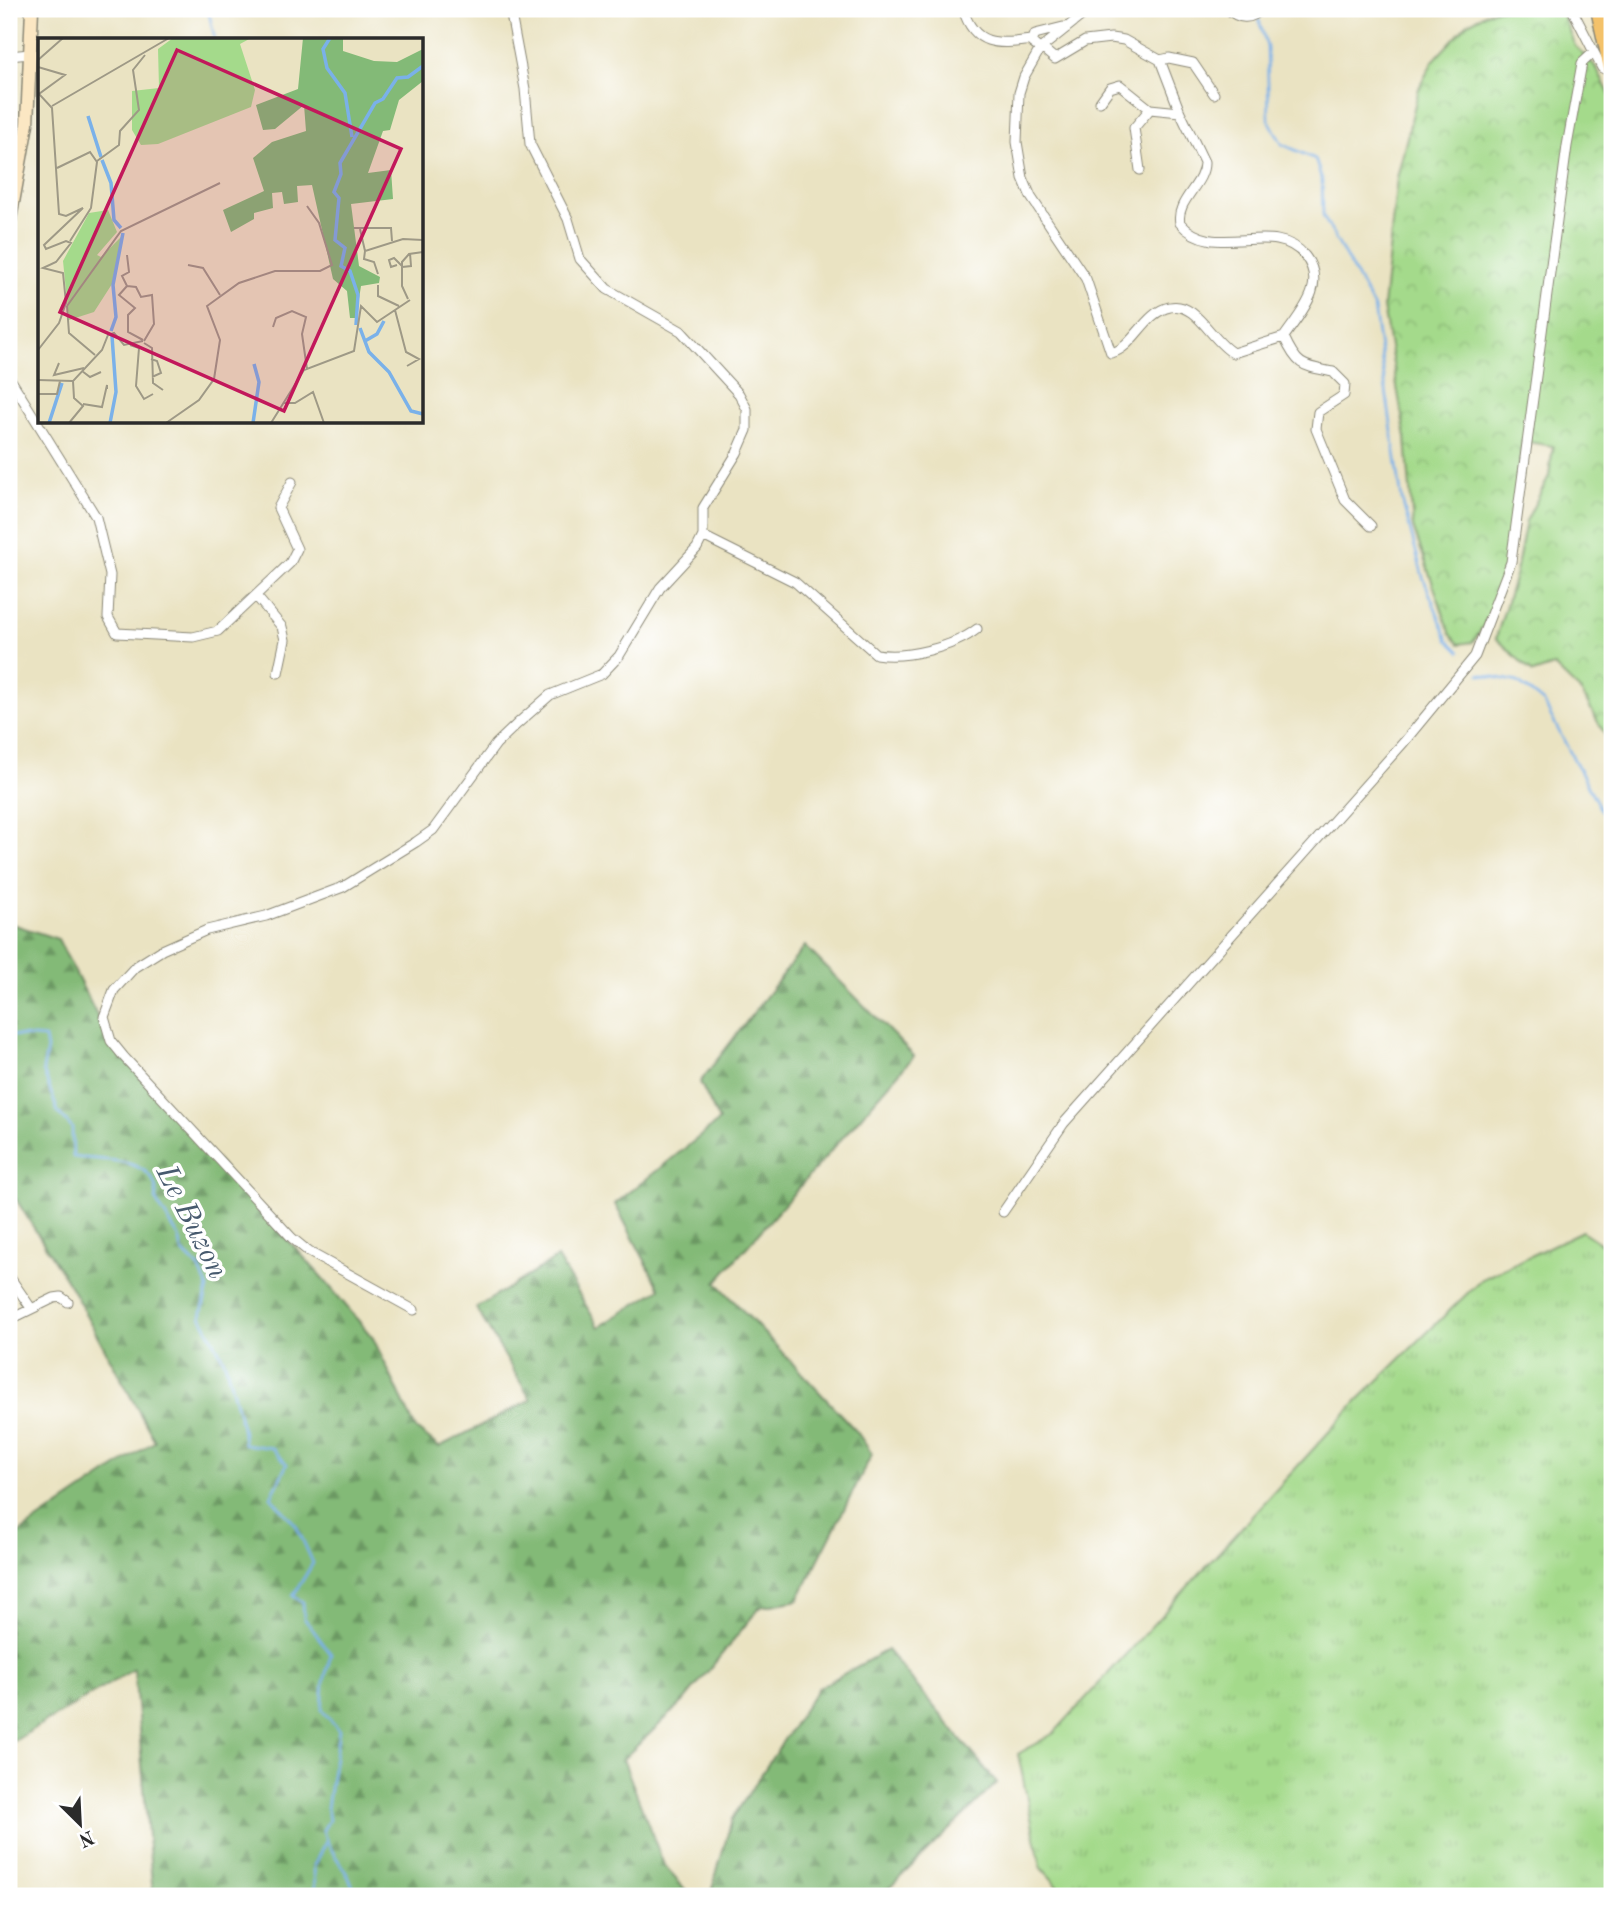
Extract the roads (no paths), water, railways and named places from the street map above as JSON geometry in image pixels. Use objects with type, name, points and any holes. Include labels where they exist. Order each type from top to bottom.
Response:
[{"type":"main road","points":[[9,225],[24,150],[32,9]]},
{"type":"main road","points":[[1598,9],[1612,72]]},
{"type":"street","points":[[414,1310],[309,1252],[292,1238],[124,1057],[105,1027],[107,1003],[114,990],[135,967],[162,950],[207,930],[279,912],[343,887],[433,830],[496,744],[550,695],[602,674],[619,656],[660,588],[697,548],[703,536],[703,508],[737,453],[747,430],[747,409],[738,394],[681,331],[607,289],[580,259],[568,219],[530,144],[525,89],[510,9]]},
{"type":"street","points":[[962,9],[969,29],[985,40],[1003,43],[1031,40]]},
{"type":"street","points":[[1090,9],[1044,47],[1020,93],[1017,142],[1023,178],[1031,197],[1086,279],[1111,353],[1120,349],[1152,317],[1171,306],[1187,308],[1233,353],[1284,337],[1314,290],[1311,265],[1301,251],[1285,242],[1268,239],[1221,242],[1183,226],[1179,219],[1180,210],[1205,166],[1160,60]]},
{"type":"street","points":[[1228,9],[1242,18],[1250,17],[1261,9]]},
{"type":"street","points":[[1572,9],[1605,71],[1612,72]]},
{"type":"street","points":[[1031,40],[1035,34],[1069,25]]},
{"type":"street","points":[[1043,32],[1044,47],[1055,59],[1085,41],[1117,38],[1160,60],[1169,58],[1193,63],[1214,94]]},
{"type":"street","points":[[1031,40],[1035,47],[1044,47]]},
{"type":"street","points":[[1003,1212],[1064,1123],[1419,724],[1475,656],[1511,562],[1567,146],[1582,63],[1594,52]]},
{"type":"street","points":[[9,56],[30,54]]},
{"type":"street","points":[[1100,102],[1110,88],[1120,85],[1150,109],[1180,112]]},
{"type":"street","points":[[1140,170],[1134,128],[1150,109]]},
{"type":"street","points":[[1284,337],[1302,365],[1312,370],[1334,372],[1345,384],[1346,390],[1340,400],[1318,412],[1316,429],[1345,499],[1371,526]]},
{"type":"street","points":[[9,377],[38,424]]},
{"type":"street","points":[[38,424],[96,517],[110,575],[108,617],[117,633],[193,637],[218,631],[290,563],[297,549],[278,508],[292,482]]},
{"type":"street","points":[[703,536],[795,582],[876,654],[892,657],[936,649],[963,640],[977,629]]},
{"type":"street","points":[[256,596],[282,627],[285,640],[278,673]]},
{"type":"street","points":[[9,1276],[31,1308]]},
{"type":"street","points":[[9,1320],[54,1298],[61,1297],[68,1302]]},
{"type":"waterway","points":[[208,9],[215,38]]},
{"type":"waterway","points":[[1259,20],[1267,47],[1269,120],[1282,144],[1315,159],[1322,180],[1323,216],[1374,308],[1402,500],[1423,577],[1448,640],[1460,652]]},
{"type":"waterway","points":[[1480,674],[1518,682],[1544,703],[1612,831]]},
{"type":"waterway","name":"Le Buzon","points":[[9,1035],[45,1038],[47,1049],[43,1070],[58,1112],[72,1128],[73,1157],[128,1164],[141,1168],[150,1176],[155,1186],[156,1201],[179,1237],[182,1251],[199,1268],[208,1288],[201,1316],[225,1362],[244,1444],[272,1448],[287,1464],[271,1497],[296,1525],[313,1563],[293,1596],[303,1602],[304,1618],[331,1654],[324,1681],[322,1710],[339,1730],[327,1808],[329,1820],[323,1830],[329,1846],[349,1877],[356,1896]]},
{"type":"waterway","points":[[315,1896],[314,1865],[325,1843]]}]
